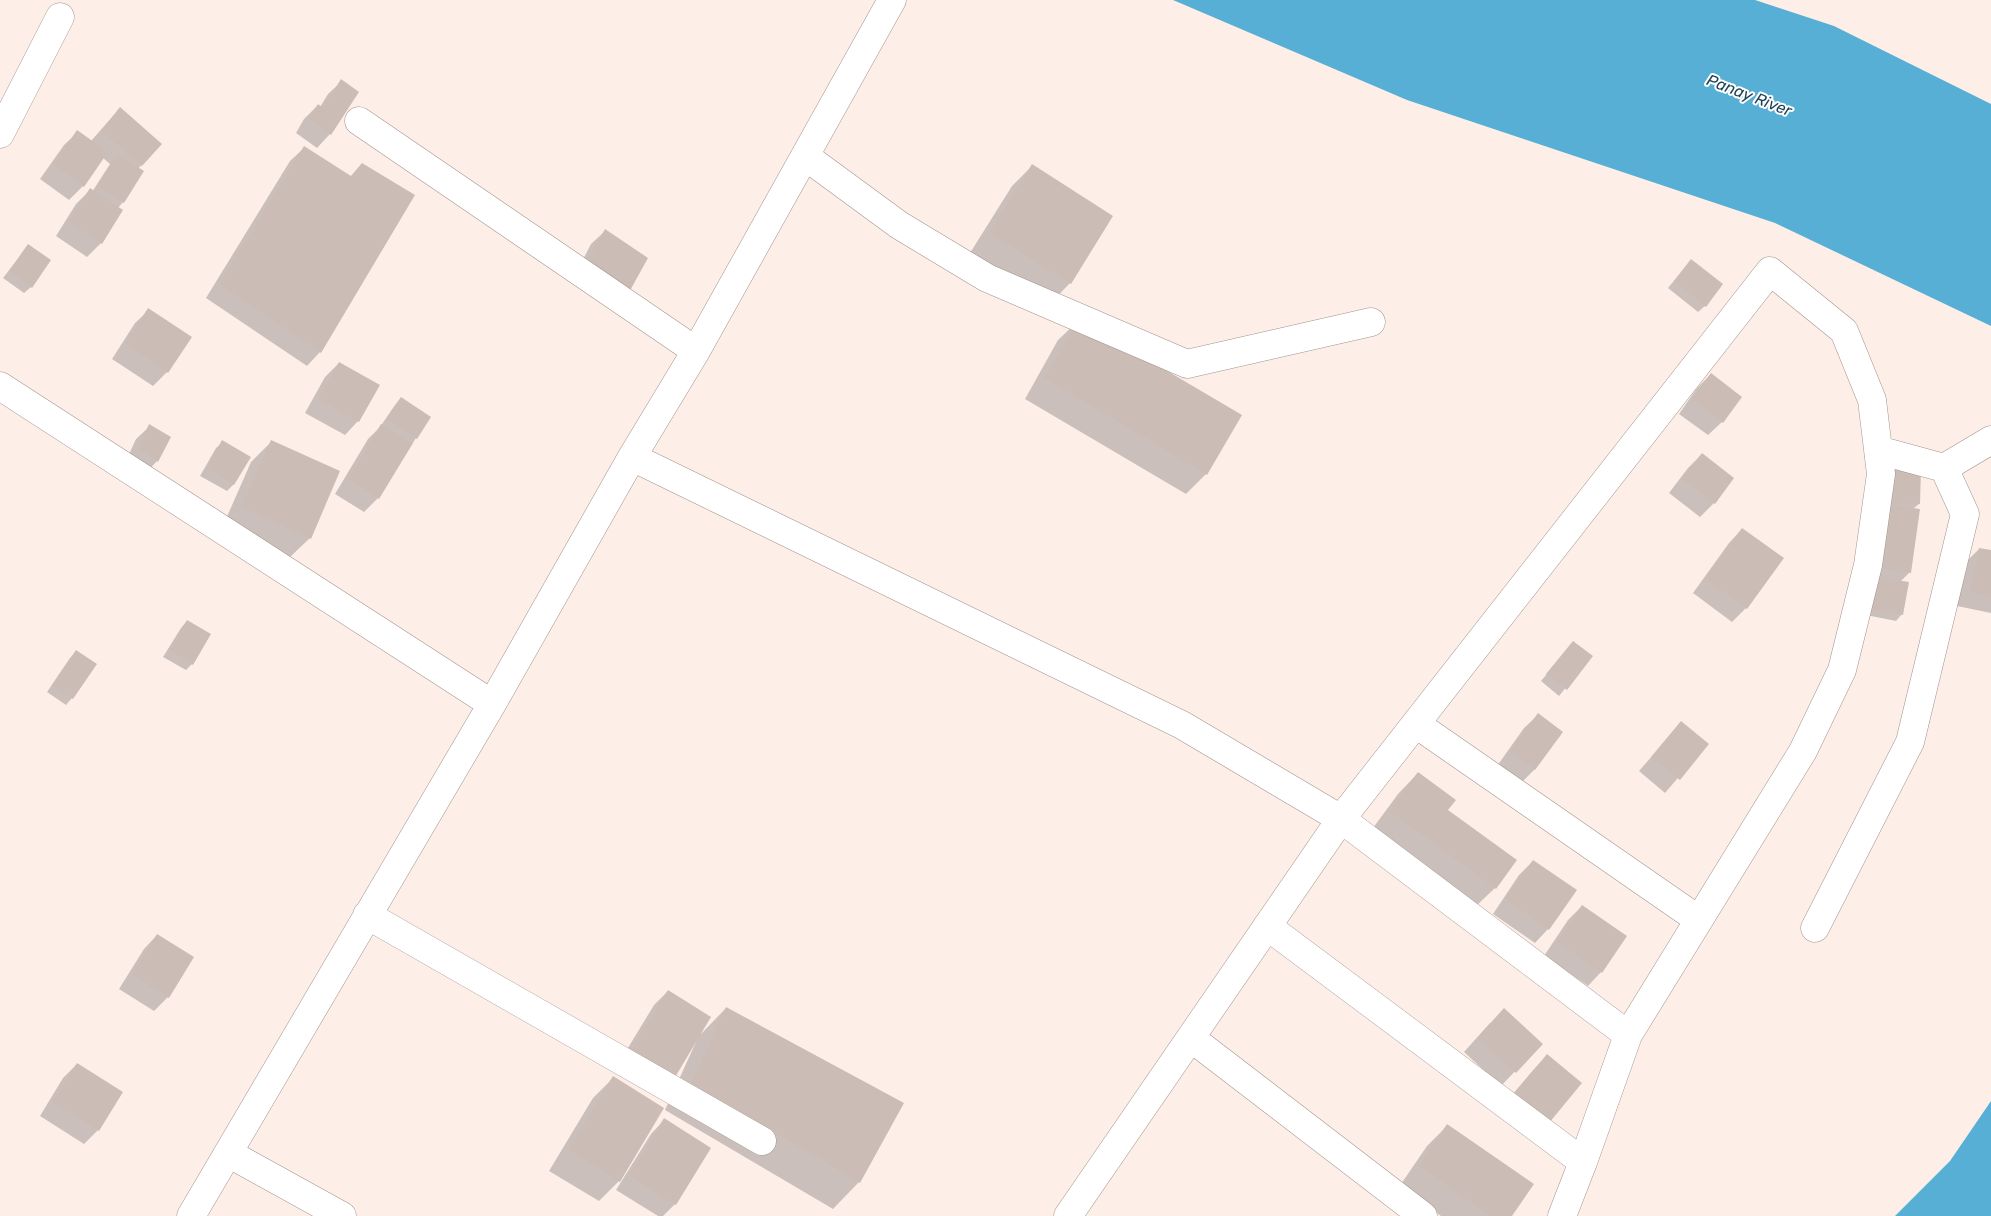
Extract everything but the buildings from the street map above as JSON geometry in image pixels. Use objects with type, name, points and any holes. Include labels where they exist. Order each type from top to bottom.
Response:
[{"type":"street","points":[[191,1216],[492,704],[632,457],[696,351],[892,0]]},
{"type":"street","points":[[0,134],[60,17]]},
{"type":"street","points":[[359,121],[696,351]]},
{"type":"street","points":[[805,156],[899,225],[987,278],[1187,364],[1371,322]]},
{"type":"street","points":[[1068,1216],[1341,819],[1770,271],[1844,330],[1872,400],[1881,474],[1868,564],[1842,670],[1803,751],[1628,1035],[1562,1216]]},
{"type":"street","points":[[0,386],[492,704]]},
{"type":"street","points":[[1878,450],[1944,468],[1991,440]]},
{"type":"street","points":[[632,457],[1182,725],[1341,819],[1628,1035]]},
{"type":"street","points":[[1815,928],[1910,742],[1966,514],[1944,468]]},
{"type":"street","points":[[1416,724],[1698,920]]},
{"type":"street","points":[[367,915],[762,1141]]},
{"type":"street","points":[[1268,926],[1583,1162]]},
{"type":"street","points":[[1191,1038],[1423,1216]]},
{"type":"street","points":[[228,1153],[342,1216]]},
{"type":"water","name":"Panay River","points":[[1173,0],[1755,0],[1834,26],[1991,104],[1991,326],[1775,223],[1407,100]]},
{"type":"water","points":[[1991,1101],[1991,1216],[1895,1216],[1950,1161]]}]
